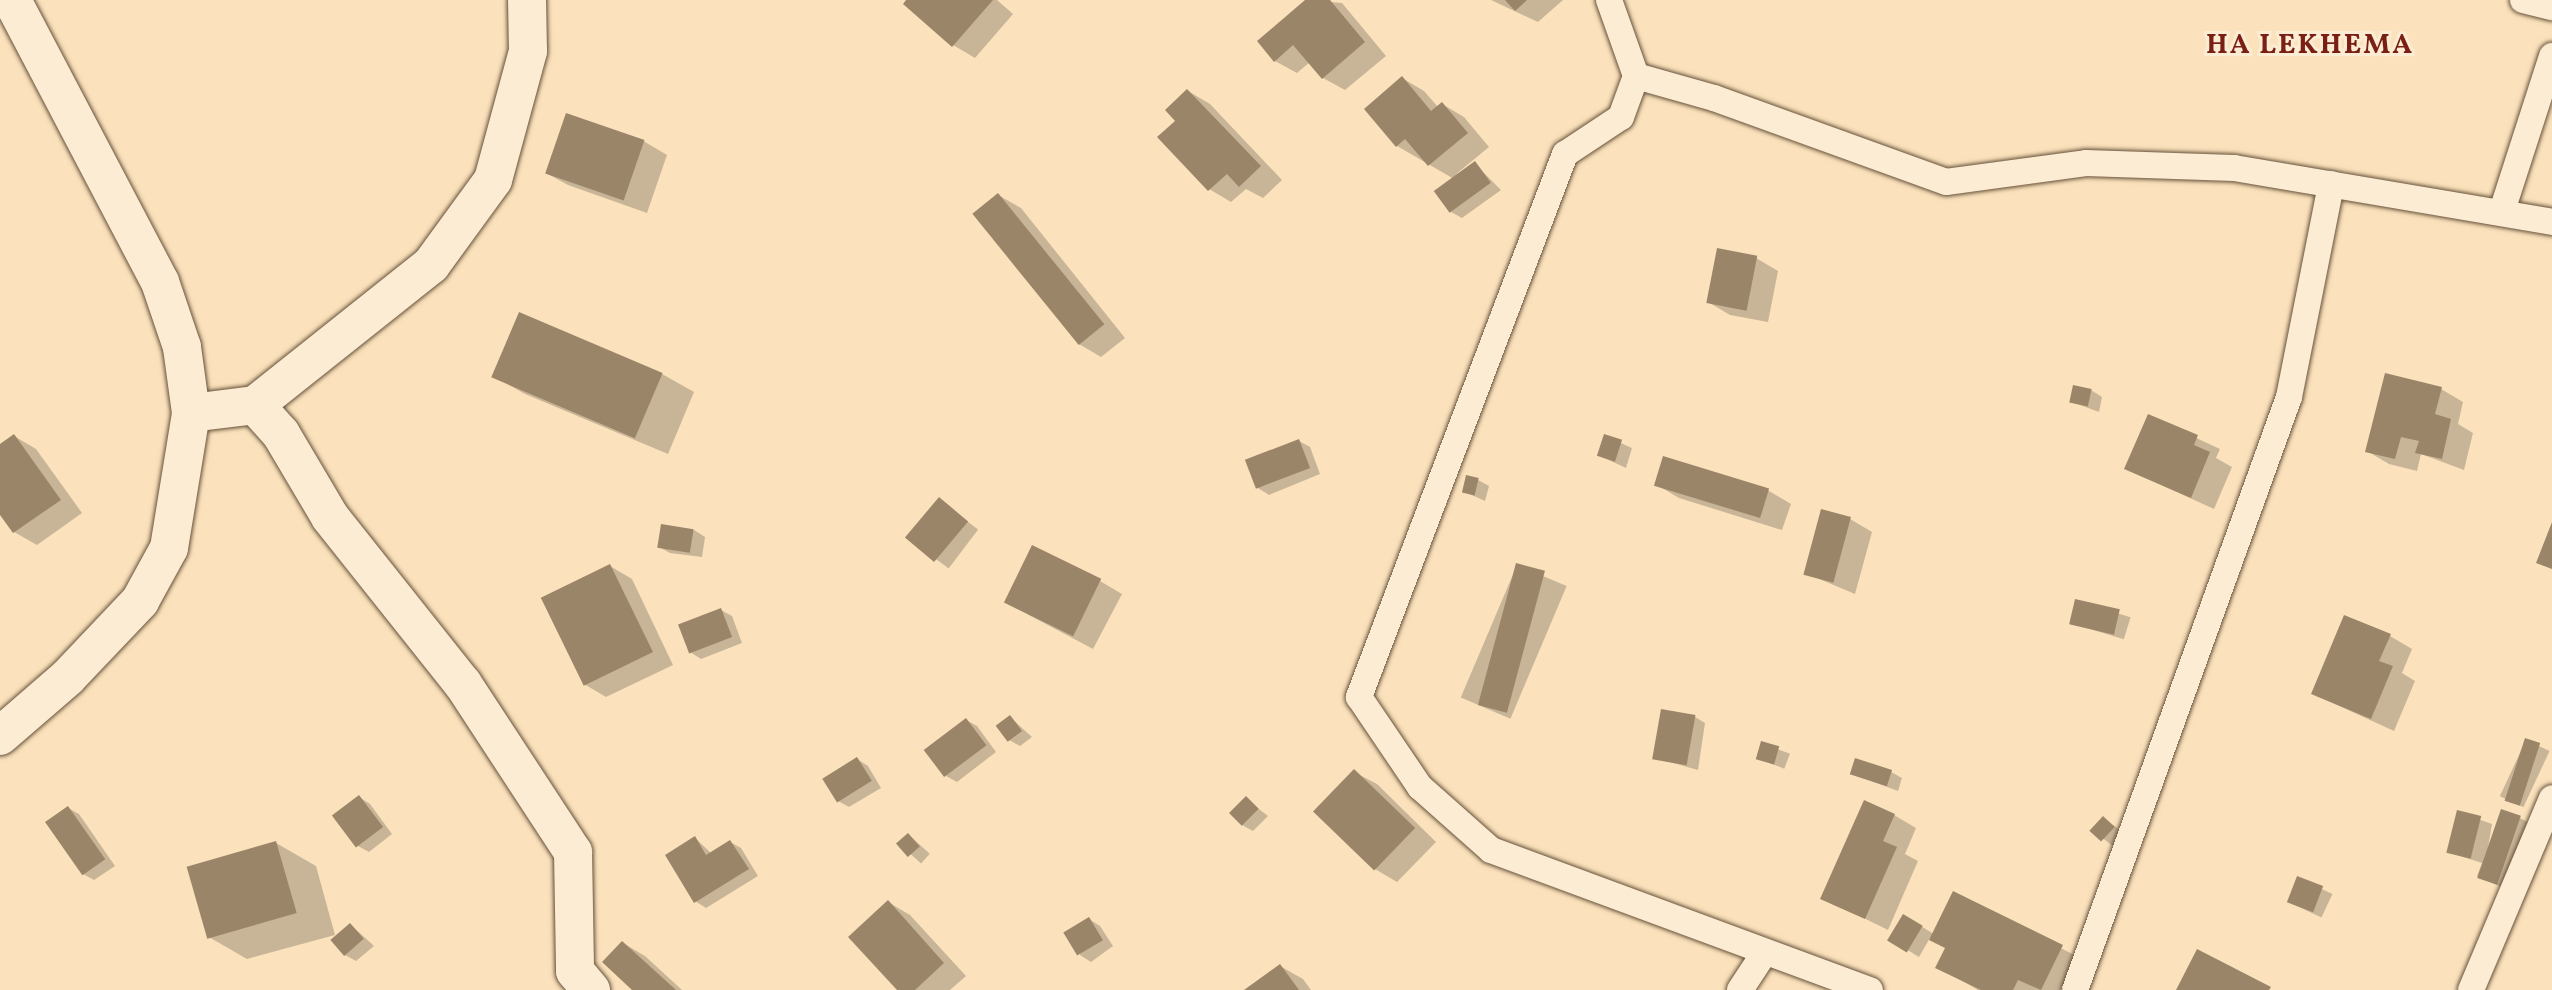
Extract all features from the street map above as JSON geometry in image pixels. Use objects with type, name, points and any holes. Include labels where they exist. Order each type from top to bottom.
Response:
[{"type":"street","points":[[0,736],[68,677],[140,601],[169,548],[191,413],[182,347],[160,282],[12,0]]},
{"type":"street","points":[[191,413],[255,405],[431,265],[493,180],[528,51],[527,0]]},
{"type":"street","points":[[255,405],[281,434],[330,517],[463,684],[573,852],[575,971],[591,990]]},
{"type":"lane","points":[[1609,0],[1636,76],[1621,117],[1565,154],[1359,697],[1420,787],[1491,850],[1870,990]]},
{"type":"lane","points":[[2523,0],[2552,7]]},
{"type":"lane","points":[[2502,211],[2552,56]]},
{"type":"lane","points":[[1636,76],[1714,98],[1946,182],[2086,163],[2234,169],[2502,211],[2552,222]]},
{"type":"lane","points":[[2075,990],[2289,397],[2331,184]]},
{"type":"lane","points":[[2471,990],[2552,798]]},
{"type":"lane","points":[[1740,990],[1765,952]]},
{"type":"building","points":[[906,0],[993,0],[952,47],[903,4]]},
{"type":"building","points":[[1305,0],[1330,0],[1365,42],[1322,79],[1293,45],[1274,62],[1257,41]]},
{"type":"building","points":[[1505,0],[1527,0],[1515,11]]},
{"type":"building","points":[[1402,76],[1431,111],[1442,102],[1468,133],[1428,166],[1405,139],[1396,147],[1364,109]]},
{"type":"building","points":[[1187,89],[1261,166],[1239,187],[1227,174],[1208,191],[1157,137],[1175,121],[1165,110]]},
{"type":"building","points":[[566,113],[644,140],[624,201],[545,174]]},
{"type":"building","points":[[1475,161],[1491,183],[1450,213],[1434,191]]},
{"type":"building","points":[[998,193],[1104,324],[1079,345],[972,214]]},
{"type":"building","points":[[1717,248],[1757,256],[1747,311],[1706,303]]},
{"type":"building","points":[[519,312],[663,373],[635,438],[491,377]]},
{"type":"building","points":[[2385,373],[2442,387],[2435,414],[2451,419],[2442,459],[2415,453],[2419,441],[2401,437],[2395,459],[2365,452]]},
{"type":"building","points":[[2073,385],[2092,389],[2088,407],[2069,403]]},
{"type":"building","points":[[2148,414],[2198,435],[2194,445],[2210,452],[2191,498],[2124,469]]},
{"type":"building","points":[[14,434],[61,500],[13,533],[0,515],[0,444]]},
{"type":"building","points":[[1604,434],[1622,440],[1615,462],[1597,456]]},
{"type":"building","points":[[1299,439],[1310,468],[1256,489],[1245,460]]},
{"type":"building","points":[[1663,456],[1769,488],[1760,518],[1654,486]]},
{"type":"building","points":[[1466,475],[1479,478],[1475,495],[1462,493]]},
{"type":"building","points":[[939,497],[968,521],[934,562],[905,538]]},
{"type":"building","points":[[1821,509],[1851,517],[1833,583],[1803,575]]},
{"type":"building","points":[[2552,522],[2552,569],[2536,563]]},
{"type":"building","points":[[661,524],[694,529],[690,553],[657,548]]},
{"type":"building","points":[[1032,545],[1101,579],[1073,636],[1004,603]]},
{"type":"building","points":[[1516,563],[1545,571],[1507,713],[1478,705]]},
{"type":"building","points":[[610,564],[653,652],[584,686],[541,598]]},
{"type":"building","points":[[2075,599],[2120,609],[2114,635],[2069,624]]},
{"type":"building","points":[[721,608],[732,637],[689,653],[678,624]]},
{"type":"building","points":[[2344,615],[2391,634],[2379,661],[2393,666],[2371,719],[2311,694]]},
{"type":"building","points":[[1661,709],[1695,715],[1687,765],[1652,759]]},
{"type":"building","points":[[1010,715],[1022,731],[1008,742],[996,726]]},
{"type":"building","points":[[966,718],[986,745],[944,777],[924,750]]},
{"type":"building","points":[[2525,738],[2540,743],[2520,806],[2505,801]]},
{"type":"building","points":[[1761,741],[1779,746],[1774,765],[1756,759]]},
{"type":"building","points":[[857,757],[872,781],[837,802],[822,779]]},
{"type":"building","points":[[1855,758],[1892,770],[1887,786],[1850,774]]},
{"type":"building","points":[[1354,769],[1415,828],[1374,870],[1313,811]]},
{"type":"building","points":[[359,795],[383,827],[356,847],[332,815]]},
{"type":"building","points":[[1246,796],[1259,809],[1242,826],[1229,813]]},
{"type":"building","points":[[1864,800],[1895,814],[1883,841],[1897,847],[1865,919],[1820,899]]},
{"type":"building","points":[[68,806],[105,859],[82,875],[45,822]]},
{"type":"building","points":[[2501,809],[2521,816],[2497,885],[2477,878]]},
{"type":"building","points":[[2457,810],[2481,816],[2471,859],[2446,853]]},
{"type":"building","points":[[2103,816],[2115,827],[2101,842],[2089,831]]},
{"type":"building","points":[[908,833],[920,847],[908,857],[896,843]]},
{"type":"building","points":[[695,836],[706,855],[730,840],[749,869],[694,903],[665,855]]},
{"type":"building","points":[[276,841],[297,913],[207,939],[187,867]]},
{"type":"building","points":[[2297,876],[2323,886],[2313,912],[2287,902]]},
{"type":"building","points":[[1953,891],[2063,945],[2041,990],[2018,980],[2013,990],[1981,990],[1935,968],[1945,948],[1929,940]]},
{"type":"building","points":[[888,900],[944,963],[915,990],[897,990],[848,937]]},
{"type":"building","points":[[1903,914],[1923,926],[1907,952],[1887,941]]},
{"type":"building","points":[[1089,917],[1103,940],[1077,956],[1063,932]]},
{"type":"building","points":[[350,923],[364,939],[344,956],[330,940]]},
{"type":"building","points":[[622,941],[676,990],[632,990],[602,962]]},
{"type":"building","points":[[2197,949],[2271,987],[2269,990],[2176,990]]},
{"type":"building","points":[[1280,964],[1299,990],[1244,990]]},
{"type":"district","name":"HA LEKHEMA","points":[[2310,46]]}]
